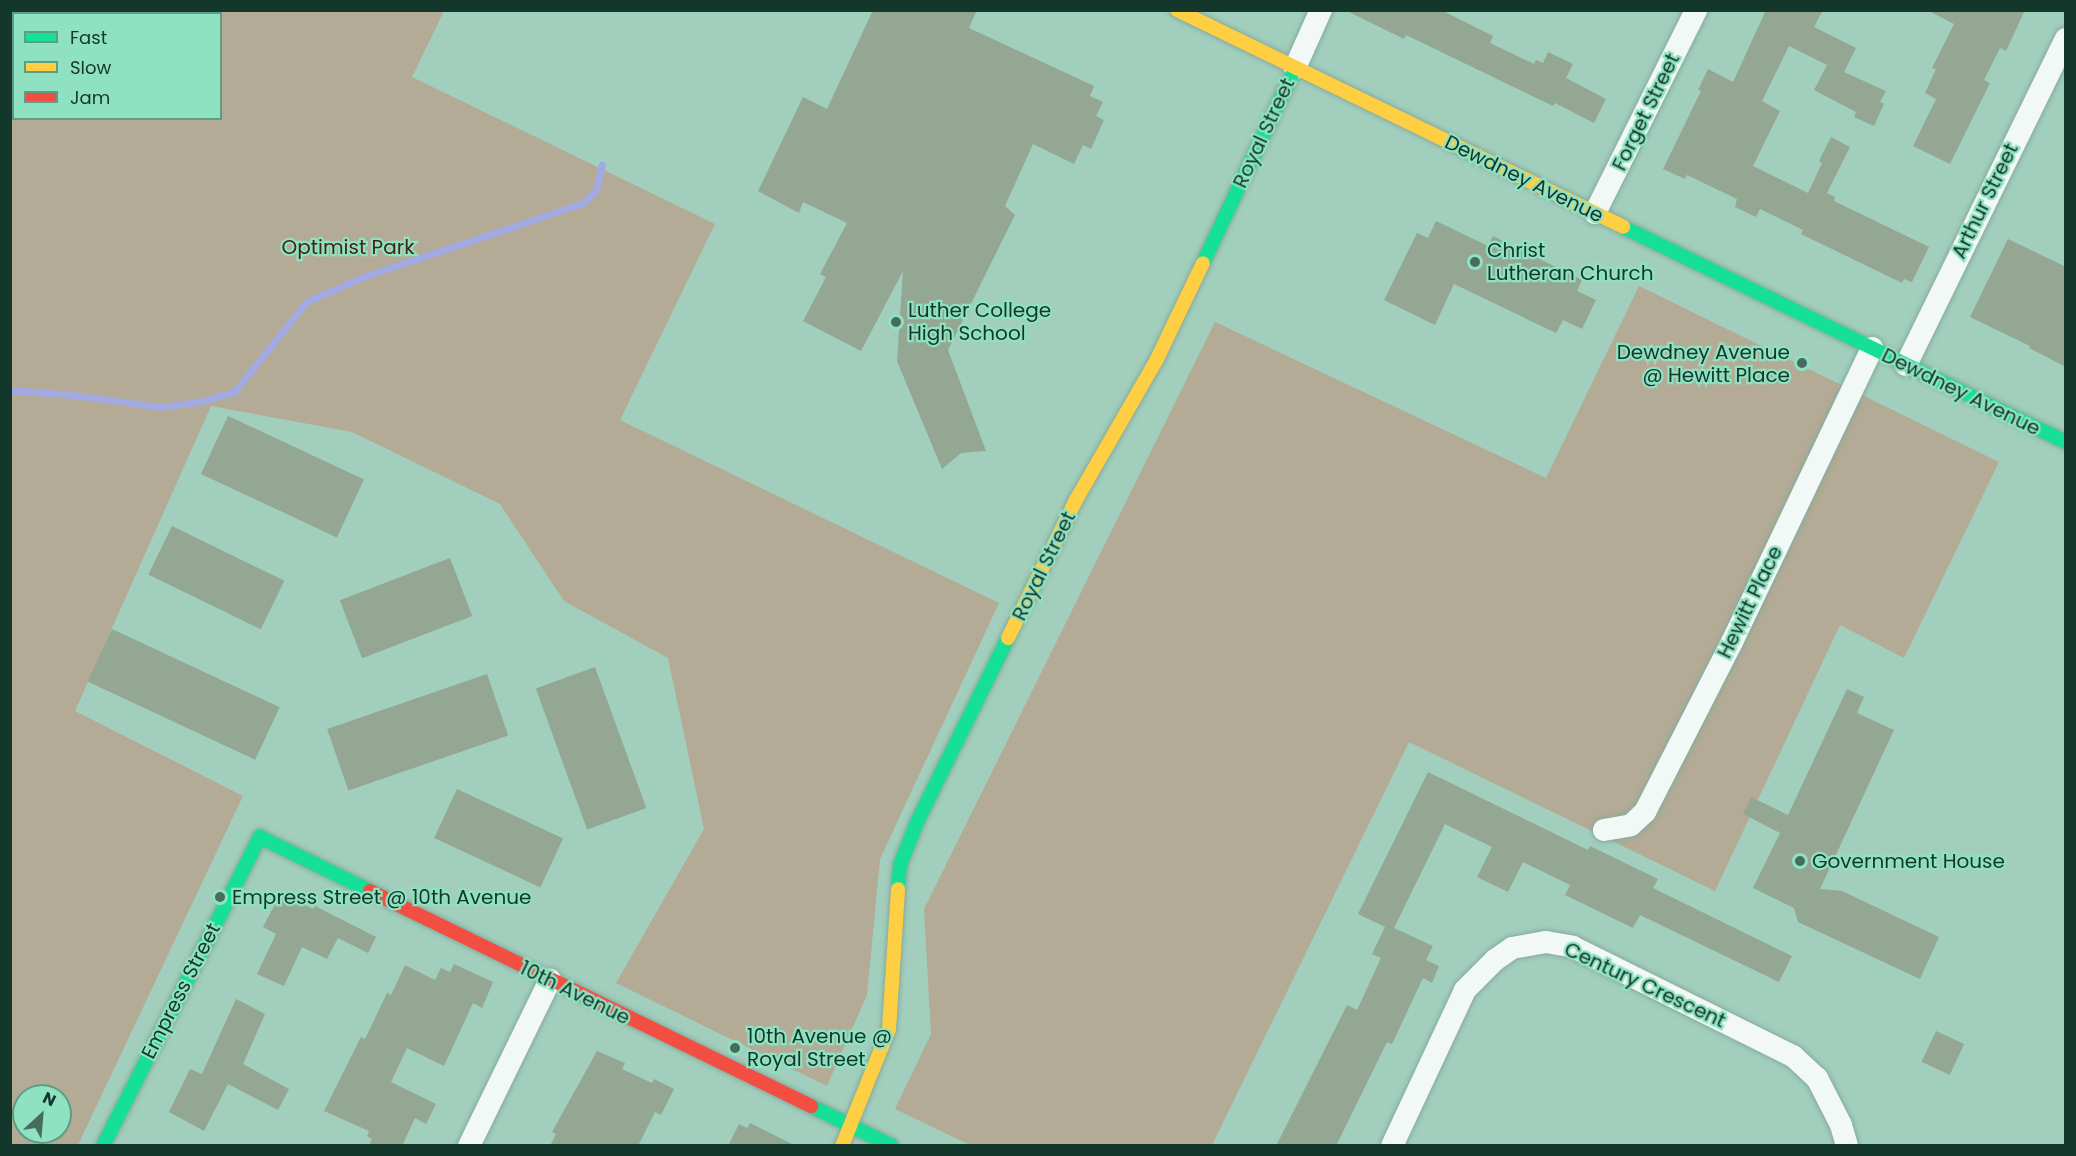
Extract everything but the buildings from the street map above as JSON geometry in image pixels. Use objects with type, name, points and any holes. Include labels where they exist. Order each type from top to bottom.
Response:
[{"type":"street","name":"Dewdney Avenue","points":[[1177,10],[2066,442]]},
{"type":"street","name":"Royal Street","points":[[842,1146],[889,1029],[897,889],[900,865],[907,847],[1076,500],[1157,359],[1322,10]]},
{"type":"street","name":"Forget Street","points":[[1595,213],[1696,10]]},
{"type":"street","name":"Arthur Street","points":[[1906,365],[2066,39]]},
{"type":"street","name":"Hewitt Place","points":[[1604,830],[1631,825],[1645,812],[1731,644],[1872,348]]},
{"type":"street","name":"10th Avenue","points":[[260,837],[892,1146]]},
{"type":"street","name":"Empress Street","points":[[103,1146],[260,837]]},
{"type":"street","name":"Century Crescent","points":[[1392,1146],[1465,990],[1495,960],[1512,948],[1546,942],[1573,947],[1793,1056],[1816,1078],[1840,1125],[1847,1146]]},
{"type":"street","points":[[469,1146],[550,980]]},
{"type":"green space","name":"Optimist Park","points":[[10,11],[444,11],[412,77],[715,224],[620,420],[999,603],[880,859],[867,995],[827,1086],[616,983],[704,829],[668,658],[564,601],[500,504],[352,432],[211,406],[75,711],[243,796],[78,1145],[11,1145]]},
{"type":"green space","points":[[1639,286],[1999,462],[1904,658],[1840,625],[1715,891],[1409,742],[1212,1145],[970,1145],[895,1109],[931,1034],[924,909],[1215,322],[1546,478]]},
{"type":"waterway","points":[[10,390],[74,395],[161,407],[198,402],[234,392],[306,302],[363,277],[583,203],[596,190],[602,165]]},
{"type":"traffic: fast","points":[[1203,263],[1295,68]]},
{"type":"traffic: fast","points":[[1623,227],[2066,442]]},
{"type":"traffic: fast","points":[[898,889],[900,865],[918,820],[1008,638]]},
{"type":"traffic: fast","points":[[103,1146],[260,837],[370,891]]},
{"type":"traffic: fast","points":[[811,1106],[892,1146]]},
{"type":"traffic: slow","points":[[1177,10],[1623,227]]},
{"type":"traffic: slow","points":[[1008,638],[1076,500],[1157,359],[1203,263]]},
{"type":"traffic: slow","points":[[842,1146],[889,1029],[898,889]]},
{"type":"traffic: jam","points":[[370,891],[811,1106]]},
{"type":"place","name":"Christ Lutheran Church","points":[[1475,262]]},
{"type":"place","name":"Luther College High School","points":[[896,322]]},
{"type":"place","name":"Dewdney Avenue @ Hewitt Place","points":[[1802,363]]},
{"type":"place","name":"Government House","points":[[1800,861]]},
{"type":"place","name":"Empress Street @ 10th Avenue","points":[[220,897]]},
{"type":"place","name":"10th Avenue @ Royal Street","points":[[735,1048]]}]
